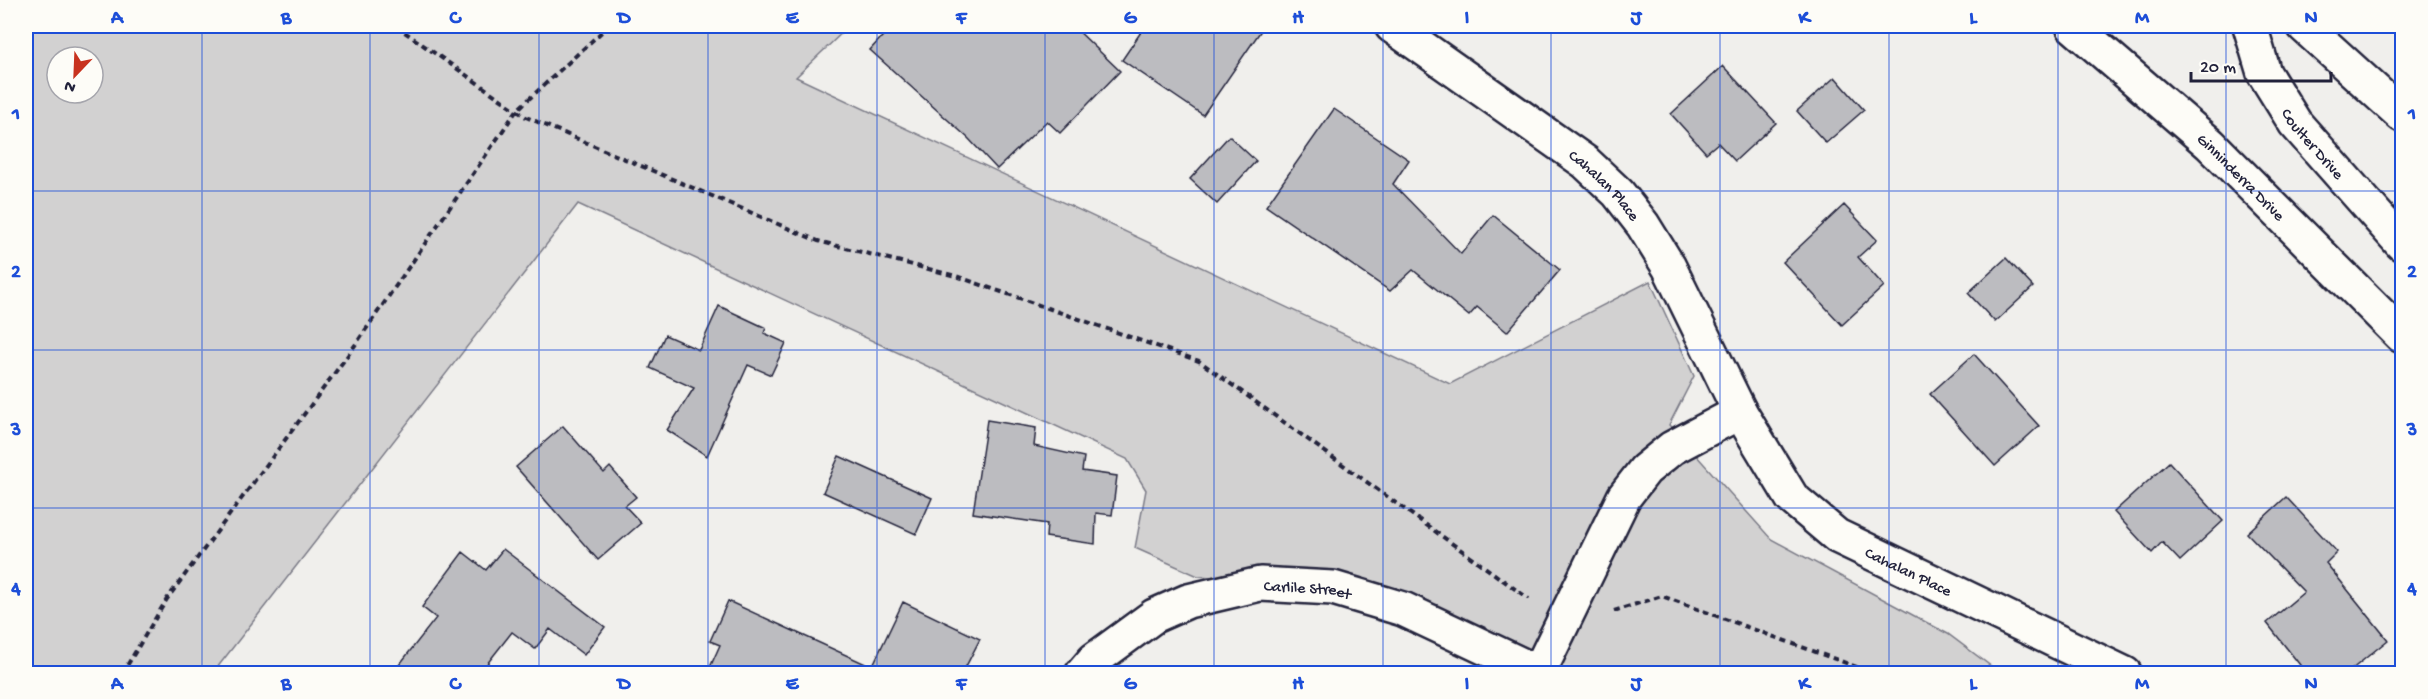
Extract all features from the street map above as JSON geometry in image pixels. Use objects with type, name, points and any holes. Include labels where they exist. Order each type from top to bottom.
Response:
[{"type":"street","name":"Cahalan Place","points":[[1392,26],[1584,162],[1618,194],[1643,225],[1669,267],[1740,412],[1792,498],[1837,536],[2125,674]]},
{"type":"street","name":"Ginninderra Drive","points":[[2073,26],[2210,144],[2403,336]]},
{"type":"street","name":"Coulter Drive","points":[[2250,26],[2264,73],[2295,123],[2403,244]]},
{"type":"street","points":[[2304,26],[2401,105]]},
{"type":"street","points":[[1540,673],[1624,497],[1645,470],[1672,448],[1740,412]]},
{"type":"street","name":"Carlile Street","points":[[1082,674],[1094,660],[1154,616],[1188,601],[1260,584],[1333,588],[1403,609],[1540,673]]},
{"type":"path","points":[[396,26],[526,117],[818,241],[956,276],[1198,361],[1563,623],[1612,612],[1662,596],[1876,674]]},
{"type":"path","points":[[122,674],[167,599],[351,351],[517,110],[608,26]]},
{"type":"shaded area","points":[[26,26],[849,26],[796,77],[1450,384],[1650,281],[1694,376],[1669,425],[1771,539],[1948,634],[2000,673],[1563,673],[1341,586],[1198,576],[1135,548],[1146,490],[1127,459],[578,204],[213,673],[26,673]]},
{"type":"building","points":[[892,26],[1073,26],[1120,71],[1060,133],[1047,121],[997,169],[968,138],[870,50]]},
{"type":"building","points":[[1145,26],[1264,26],[1203,115],[1122,60]]},
{"type":"building","points":[[1723,66],[1776,123],[1735,161],[1718,143],[1706,153],[1671,114]]},
{"type":"building","points":[[1835,77],[1864,110],[1826,143],[1797,111]]},
{"type":"building","points":[[1334,109],[1409,160],[1393,184],[1461,254],[1493,215],[1560,270],[1507,332],[1477,307],[1469,316],[1413,270],[1390,291],[1266,206]]},
{"type":"building","points":[[1229,136],[1256,161],[1217,204],[1190,179]]},
{"type":"building","points":[[1844,205],[1877,240],[1858,257],[1884,286],[1842,325],[1783,262]]},
{"type":"building","points":[[2006,258],[2033,287],[1995,322],[1968,293]]},
{"type":"building","points":[[719,306],[766,328],[764,333],[786,343],[771,375],[748,365],[707,456],[667,430],[694,388],[650,368],[665,335],[699,350]]},
{"type":"building","points":[[1974,354],[2039,426],[1995,466],[1930,394]]},
{"type":"building","points":[[987,420],[1036,428],[1034,446],[1084,457],[1082,471],[1117,476],[1112,515],[1096,513],[1095,544],[1046,537],[1047,524],[973,513]]},
{"type":"building","points":[[563,426],[604,473],[610,467],[636,497],[625,506],[641,523],[598,560],[516,467]]},
{"type":"building","points":[[839,456],[932,498],[916,534],[823,492]]},
{"type":"building","points":[[2169,462],[2223,521],[2180,561],[2162,542],[2152,553],[2114,512]]},
{"type":"building","points":[[2286,497],[2337,552],[2326,563],[2388,640],[2346,674],[2307,674],[2267,623],[2304,592],[2247,533]]},
{"type":"building","points":[[503,549],[605,627],[584,655],[550,629],[535,649],[512,632],[479,674],[392,674],[436,618],[422,607],[463,552],[486,570]]},
{"type":"building","points":[[728,601],[872,667],[903,602],[980,639],[962,674],[707,674],[720,645],[710,641]]}]
